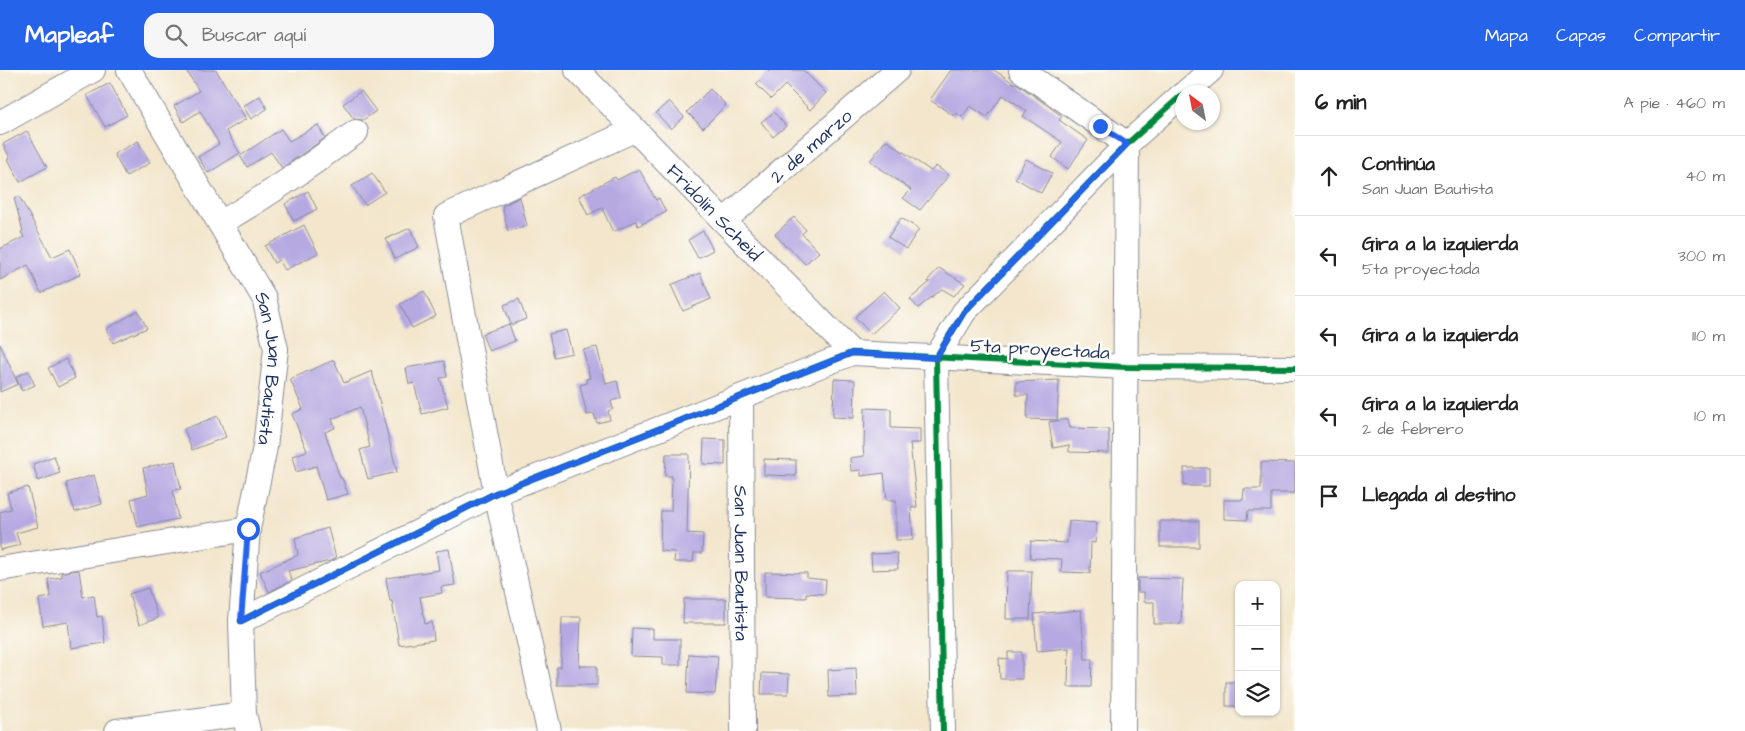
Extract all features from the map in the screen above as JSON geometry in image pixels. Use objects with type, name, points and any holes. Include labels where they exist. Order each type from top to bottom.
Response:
[{"type":"street","points":[[0,123],[93,70]]},
{"type":"street","name":"San Juan Bautista","points":[[129,70],[264,298],[276,349],[265,447],[248,529],[241,621],[246,722]]},
{"type":"street","name":"Fridolin Scheid","points":[[577,70],[852,353]]},
{"type":"street","name":"2 de marzo","points":[[724,221],[897,70]]},
{"type":"street","points":[[1021,70],[1127,144]]},
{"type":"street","points":[[1194,85],[1211,70]]},
{"type":"street","points":[[943,731],[936,358],[964,312],[1127,144],[1175,101]]},
{"type":"street","points":[[549,731],[496,493],[446,216],[634,130]]},
{"type":"street","points":[[220,223],[247,208],[300,173],[356,132]]},
{"type":"street","points":[[1123,731],[1127,144]]},
{"type":"street","name":"5ta proyectada","points":[[241,621],[496,493],[852,353],[1126,367],[1295,368]]},
{"type":"street","name":"San Juan Bautista","points":[[741,397],[743,731]]},
{"type":"street","points":[[0,569],[248,529]]},
{"type":"street","points":[[117,731],[246,722]]},
{"type":"building","points":[[186,70],[216,70],[246,119],[226,131],[240,153],[208,173],[198,157],[219,144],[200,111],[183,122],[174,106],[199,91]]},
{"type":"building","points":[[770,70],[803,70],[826,93],[810,110],[785,85],[771,99],[756,84]]},
{"type":"building","points":[[951,70],[994,70],[1016,83],[1062,116],[1059,120],[1088,140],[1068,169],[1052,157],[1062,142],[1023,116],[1027,111],[1003,95],[987,117],[970,106],[962,117],[956,113],[954,116],[930,100]]},
{"type":"building","points":[[110,83],[127,115],[105,127],[87,95]]},
{"type":"building","points":[[710,89],[726,105],[703,128],[687,112]]},
{"type":"building","points":[[361,91],[376,111],[363,120],[354,119],[343,104]]},
{"type":"building","points":[[260,96],[267,109],[251,119],[243,106]]},
{"type":"building","points":[[669,101],[684,117],[671,129],[656,113]]},
{"type":"building","points":[[774,112],[786,126],[773,137],[761,122]]},
{"type":"building","points":[[318,125],[325,138],[282,168],[271,152],[247,167],[240,156],[281,129],[289,141]]},
{"type":"building","points":[[27,131],[47,167],[20,182],[8,159],[10,158],[3,144]]},
{"type":"building","points":[[886,140],[931,171],[936,166],[949,175],[920,210],[903,198],[911,190],[870,161]]},
{"type":"building","points":[[138,141],[150,163],[126,176],[114,154]]},
{"type":"building","points":[[1026,159],[1052,173],[1041,193],[1015,178]]},
{"type":"building","points":[[639,169],[656,200],[659,198],[666,212],[638,226],[636,221],[613,232],[602,208],[588,215],[579,196],[615,177],[617,180]]},
{"type":"building","points":[[372,173],[385,192],[365,205],[352,186]]},
{"type":"building","points":[[308,191],[317,209],[294,221],[285,204]]},
{"type":"building","points":[[19,196],[52,257],[70,249],[81,274],[41,293],[28,265],[0,280],[0,249],[24,237],[21,232],[23,231],[14,198]]},
{"type":"building","points":[[520,197],[527,226],[508,231],[502,206]]},
{"type":"building","points":[[794,217],[806,230],[802,234],[819,252],[805,264],[775,234]]},
{"type":"building","points":[[901,218],[919,229],[906,249],[888,237]]},
{"type":"building","points":[[304,225],[318,253],[285,270],[279,260],[274,263],[265,246]]},
{"type":"building","points":[[410,228],[419,247],[395,259],[386,239]]},
{"type":"building","points":[[703,231],[713,250],[698,258],[688,240]]},
{"type":"building","points":[[939,268],[965,284],[954,296],[942,289],[918,308],[910,299],[930,282],[927,281]]},
{"type":"building","points":[[700,273],[711,299],[683,311],[671,285]]},
{"type":"building","points":[[424,291],[436,316],[412,328],[400,304]]},
{"type":"building","points":[[884,291],[900,308],[871,334],[855,317]]},
{"type":"building","points":[[519,299],[526,319],[511,325],[504,305]]},
{"type":"building","points":[[138,311],[147,328],[113,343],[106,329]]},
{"type":"building","points":[[509,324],[515,341],[489,351],[482,334]]},
{"type":"building","points":[[566,330],[572,353],[554,357],[549,334]]},
{"type":"building","points":[[0,344],[18,384],[0,392]]},
{"type":"building","points":[[597,347],[606,384],[617,381],[621,398],[611,401],[613,409],[608,411],[610,420],[597,423],[594,414],[587,415],[580,385],[587,383],[586,379],[590,378],[583,350]]},
{"type":"building","points":[[66,359],[75,378],[58,387],[48,368]]},
{"type":"building","points":[[334,360],[344,383],[372,371],[397,472],[368,479],[360,450],[370,447],[360,407],[332,419],[335,428],[325,432],[340,478],[342,478],[348,494],[326,500],[316,466],[296,472],[292,456],[307,451],[292,414],[303,409],[290,379]]},
{"type":"building","points":[[444,361],[447,377],[440,378],[448,407],[422,414],[414,383],[409,384],[406,368]]},
{"type":"building","points":[[28,371],[35,385],[22,391],[16,377]]},
{"type":"building","points":[[834,379],[855,380],[854,418],[833,417]]},
{"type":"building","points":[[1059,380],[1057,420],[1027,419],[1028,395],[1016,395],[1016,382]]},
{"type":"building","points":[[865,408],[891,409],[891,428],[920,429],[920,443],[910,443],[917,507],[911,508],[913,540],[896,540],[896,500],[887,500],[884,473],[861,476],[861,470],[851,471],[850,458],[864,456]]},
{"type":"building","points":[[218,416],[226,437],[192,450],[184,429]]},
{"type":"building","points":[[1068,419],[1070,428],[1109,429],[1109,453],[1069,452],[1069,445],[1053,448],[1049,422]]},
{"type":"building","points":[[704,439],[725,440],[725,465],[703,464]]},
{"type":"building","points":[[666,454],[689,454],[687,533],[703,534],[702,553],[694,553],[693,562],[674,562],[675,552],[660,551],[661,511],[671,511],[672,476],[665,476]]},
{"type":"building","points":[[54,456],[60,473],[38,481],[33,464]]},
{"type":"building","points":[[764,459],[796,460],[796,476],[764,475]]},
{"type":"building","points":[[175,461],[181,489],[173,490],[178,519],[138,527],[131,499],[148,494],[143,468]]},
{"type":"building","points":[[1261,462],[1295,463],[1295,493],[1271,493],[1271,511],[1248,511],[1247,520],[1224,519],[1224,500],[1243,500],[1244,489],[1261,489]]},
{"type":"building","points":[[1184,468],[1209,468],[1209,486],[1184,486]]},
{"type":"building","points":[[94,475],[102,504],[75,512],[66,483]]},
{"type":"building","points":[[28,487],[38,527],[16,533],[20,545],[0,550],[0,512],[11,509],[7,493]]},
{"type":"building","points":[[1069,521],[1097,523],[1095,543],[1091,542],[1090,573],[1061,572],[1062,559],[1030,558],[1031,541],[1067,543]]},
{"type":"building","points":[[1160,521],[1199,521],[1199,547],[1160,547]]},
{"type":"building","points":[[328,528],[336,558],[288,571],[292,580],[269,592],[260,572],[298,555],[295,538]]},
{"type":"building","points":[[449,549],[455,585],[441,587],[442,593],[420,597],[425,624],[432,622],[434,640],[399,645],[392,601],[390,601],[386,578],[439,570],[436,551]]},
{"type":"building","points":[[897,553],[898,569],[872,570],[871,554]]},
{"type":"building","points":[[79,570],[83,597],[94,595],[97,617],[102,616],[105,643],[71,648],[68,622],[43,626],[39,599],[51,597],[48,579],[62,577],[61,573]]},
{"type":"building","points":[[1007,571],[1032,571],[1030,619],[1006,619]]},
{"type":"building","points":[[765,572],[807,573],[807,578],[826,580],[825,594],[806,593],[806,598],[765,597]]},
{"type":"building","points":[[1138,578],[1183,579],[1181,624],[1154,624],[1154,602],[1144,602],[1144,592],[1138,592]]},
{"type":"building","points":[[148,588],[158,618],[139,625],[129,594]]},
{"type":"building","points":[[684,599],[726,599],[726,623],[683,623]]},
{"type":"building","points":[[1081,610],[1085,659],[1092,659],[1091,687],[1068,687],[1069,648],[1037,651],[1034,614]]},
{"type":"building","points":[[562,617],[581,617],[579,666],[597,666],[597,685],[557,685],[557,667],[561,667]]},
{"type":"building","points":[[632,628],[653,629],[653,639],[680,639],[680,665],[663,665],[663,657],[631,656]]},
{"type":"building","points":[[1008,652],[1022,652],[1022,679],[1000,679],[999,658],[1008,659]]},
{"type":"building","points":[[689,654],[718,656],[715,694],[687,693]]},
{"type":"building","points":[[856,668],[857,696],[829,697],[828,670]]},
{"type":"building","points":[[762,673],[789,674],[788,694],[761,694]]},
{"type":"building","points":[[1226,682],[1235,682],[1235,706],[1226,706]]},
{"type":"cycle path","points":[[943,731],[936,358],[964,312],[1127,144],[1175,101]]},
{"type":"cycle path","points":[[241,621],[496,493],[852,353],[1126,367],[1295,368]]},
{"type":"route","points":[[248,529],[241,621],[496,493],[852,353],[936,358],[964,312],[1127,144],[1100,126]]}]
